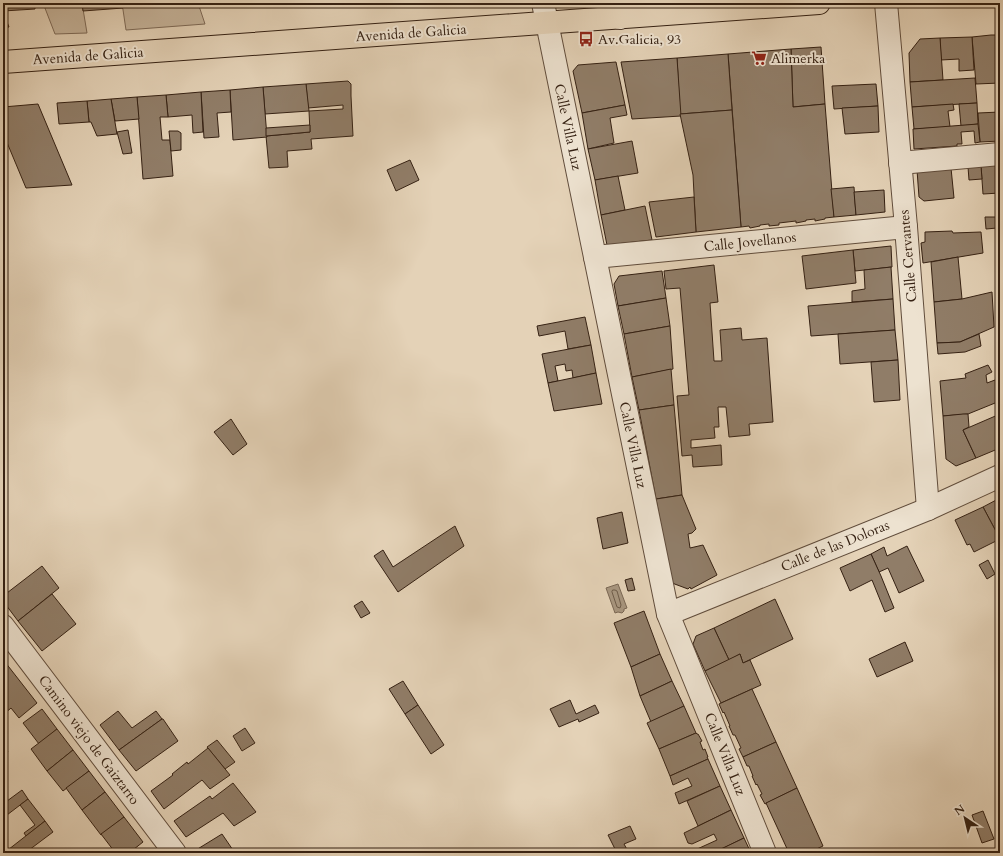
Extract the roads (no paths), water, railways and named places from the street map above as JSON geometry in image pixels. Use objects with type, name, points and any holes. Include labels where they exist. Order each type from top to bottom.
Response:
[{"type":"main road","name":"Avenida de Galicia","points":[[3,62],[545,13],[820,3]]},
{"type":"street","name":"Calle Cervantes","points":[[886,3],[906,227],[928,508]]},
{"type":"street","name":"Calle Villa Luz","points":[[545,13],[668,614],[765,853]]},
{"type":"street","points":[[900,163],[1000,154]]},
{"type":"street","name":"Calle Jovellanos","points":[[595,257],[906,227]]},
{"type":"street","name":"Calle de las Doloras","points":[[668,614],[928,508],[1000,476]]},
{"type":"street","name":"Camino viejo de Gaiztarro","points":[[3,626],[175,853]]},
{"type":"water","points":[[618,584],[627,608],[624,609],[622,613],[615,613],[606,588]]},
{"type":"place","name":"Av.Galicia, 93","points":[[586,39]]},
{"type":"place","name":"Alimerka","points":[[759,58]]}]
